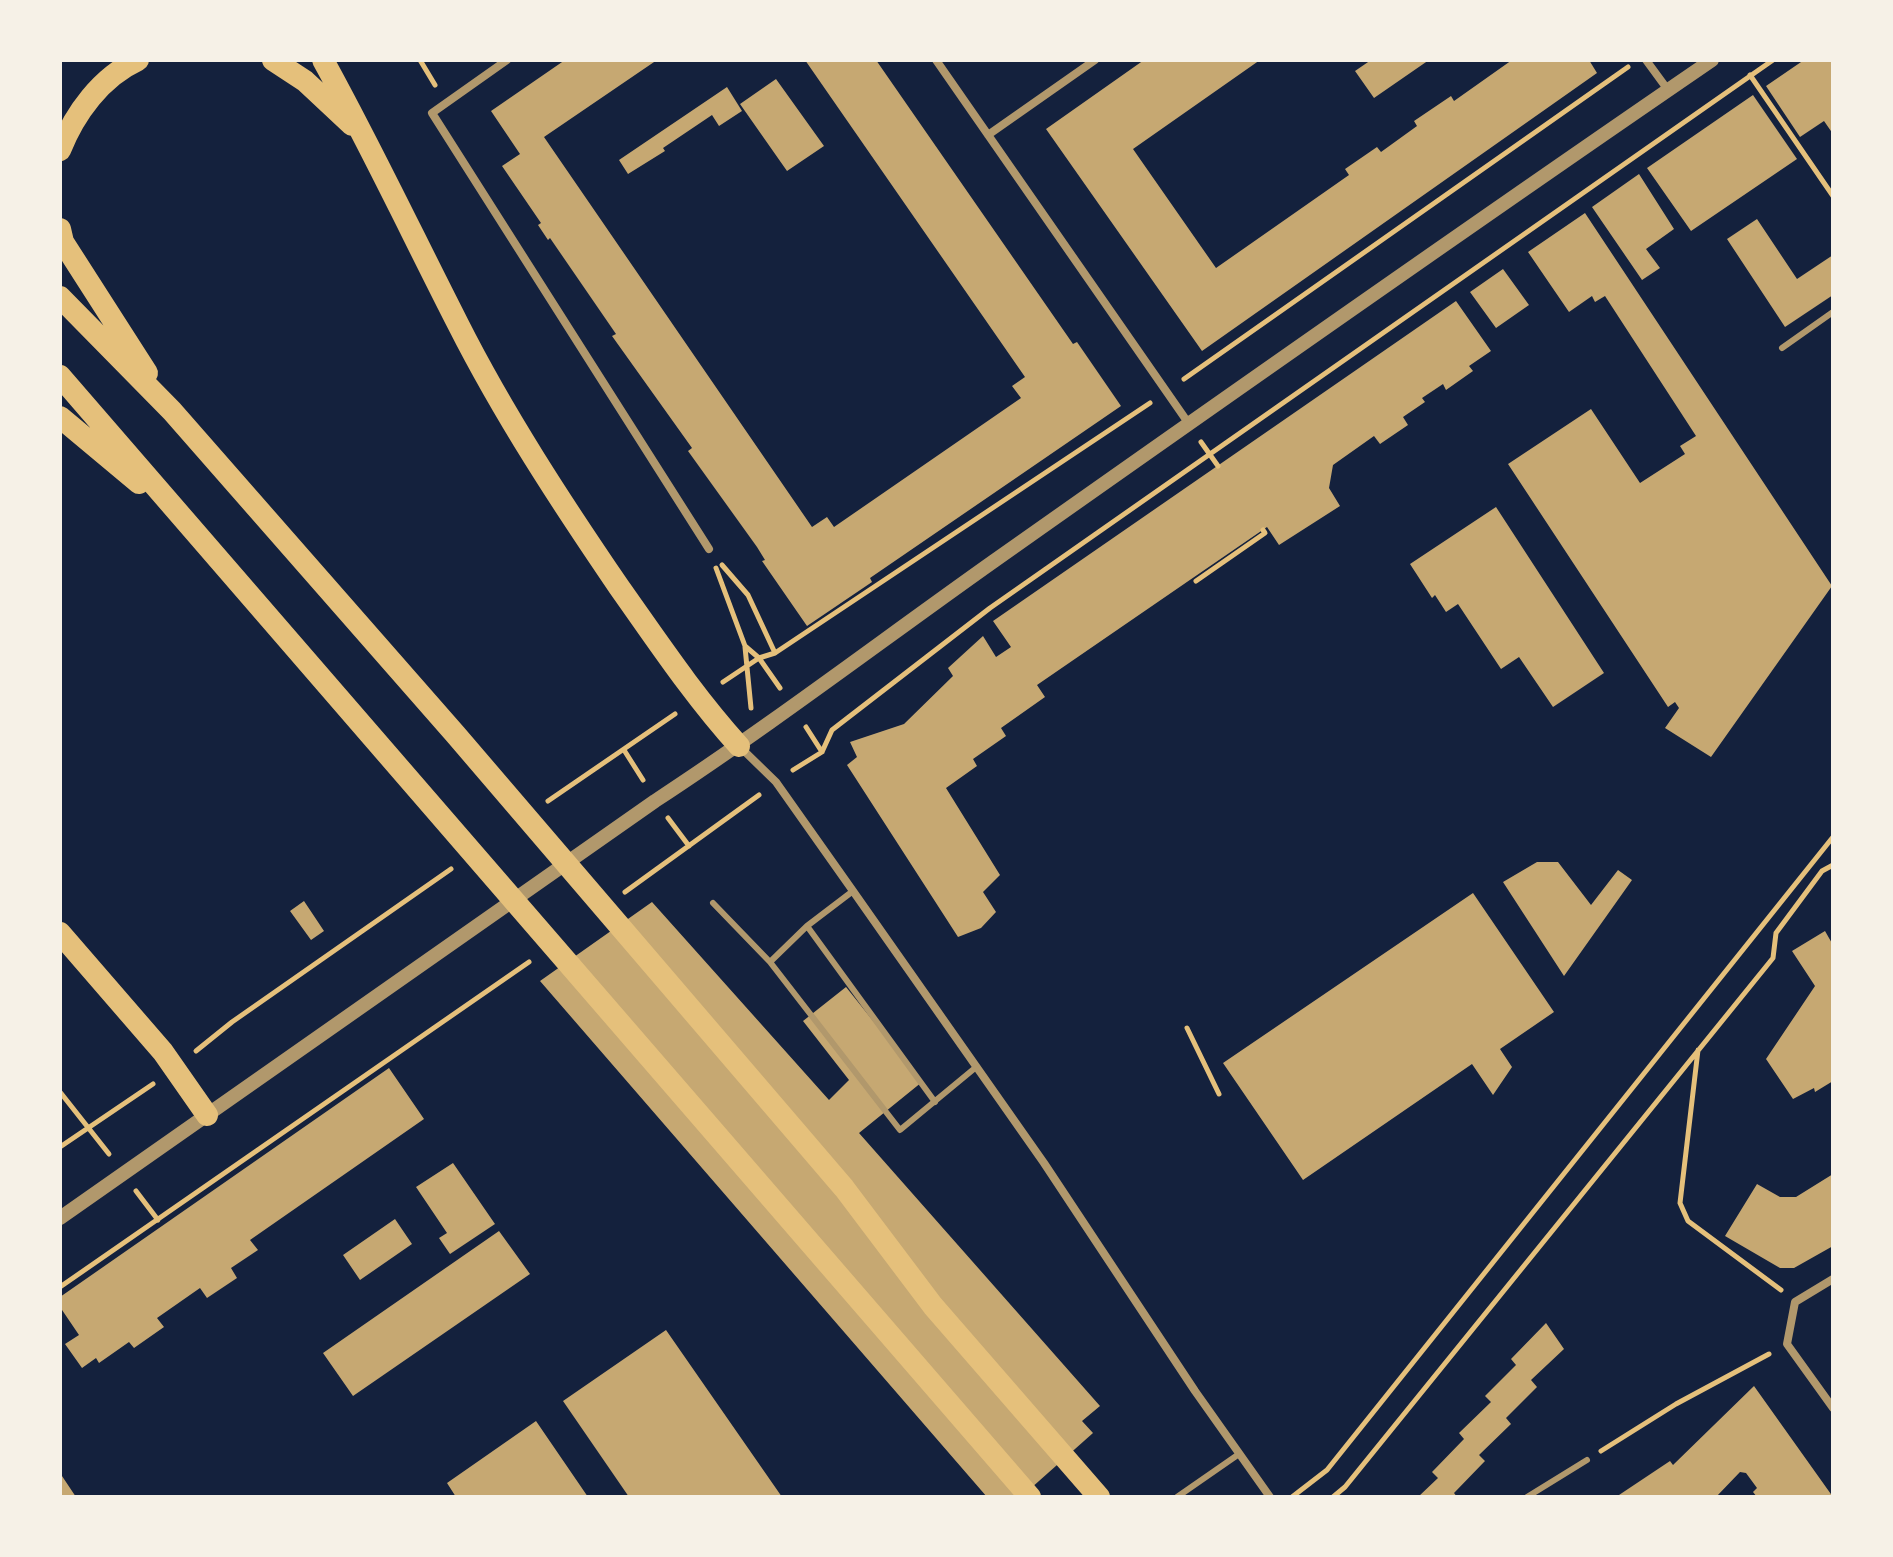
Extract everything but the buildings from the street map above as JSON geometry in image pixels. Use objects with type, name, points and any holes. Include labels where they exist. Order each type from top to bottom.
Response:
[{"type":"highway","points":[[60,150],[69,127],[86,102],[109,79],[138,60]]},
{"type":"highway","points":[[273,60],[305,81],[366,139]]},
{"type":"highway","points":[[323,60],[494,390],[582,533],[697,699],[739,746]]},
{"type":"highway","points":[[60,229],[63,242],[172,411]]},
{"type":"highway","points":[[60,297],[172,411],[456,735],[844,1188],[933,1306],[1099,1497]]},
{"type":"highway","points":[[60,376],[1030,1497]]},
{"type":"highway","points":[[60,417],[194,530]]},
{"type":"highway","points":[[60,933],[175,1069],[207,1115]]},
{"type":"street","points":[[507,60],[432,113],[709,549]]},
{"type":"street","points":[[936,60],[1189,424]]},
{"type":"street","points":[[988,135],[1095,60]]},
{"type":"street","points":[[1646,60],[1668,90]]},
{"type":"street","points":[[60,1218],[655,801],[739,746],[792,705],[1189,424],[1712,60]]},
{"type":"street","points":[[739,746],[776,782],[1044,1163],[1270,1497]]},
{"type":"street","points":[[1833,1279],[1795,1302],[1787,1344],[1833,1408]]},
{"type":"lane","points":[[1782,348],[1833,312]]},
{"type":"lane","points":[[770,962],[807,926],[853,891]]},
{"type":"lane","points":[[713,903],[770,962],[900,1130],[975,1068]]},
{"type":"lane","points":[[807,926],[935,1102]]},
{"type":"lane","points":[[1177,1497],[1239,1454]]},
{"type":"lane","points":[[1527,1497],[1587,1460]]},
{"type":"path","points":[[614,900],[822,752],[832,730],[990,608],[1773,60]]},
{"type":"path","points":[[1750,75],[1833,196]]},
{"type":"path","points":[[1196,581],[1265,533],[1263,530]]},
{"type":"path","points":[[709,549],[748,595],[775,653]]},
{"type":"path","points":[[709,549],[745,646],[759,658]]},
{"type":"path","points":[[536,810],[697,699]]},
{"type":"path","points":[[1291,1497],[1327,1470],[1833,837]]},
{"type":"path","points":[[60,1147],[175,1069],[232,1022],[460,863]]},
{"type":"path","points":[[1333,1497],[1345,1487],[1773,958],[1776,933],[1822,871],[1833,865]]},
{"type":"path","points":[[60,1287],[539,955]]},
{"type":"path","points":[[1187,1028],[1219,1094]]},
{"type":"path","points":[[1698,1049],[1680,1203],[1688,1221],[1795,1302]]},
{"type":"path","points":[[60,1092],[90,1128]]},
{"type":"path","points":[[1587,1460],[1676,1404],[1787,1344]]}]
